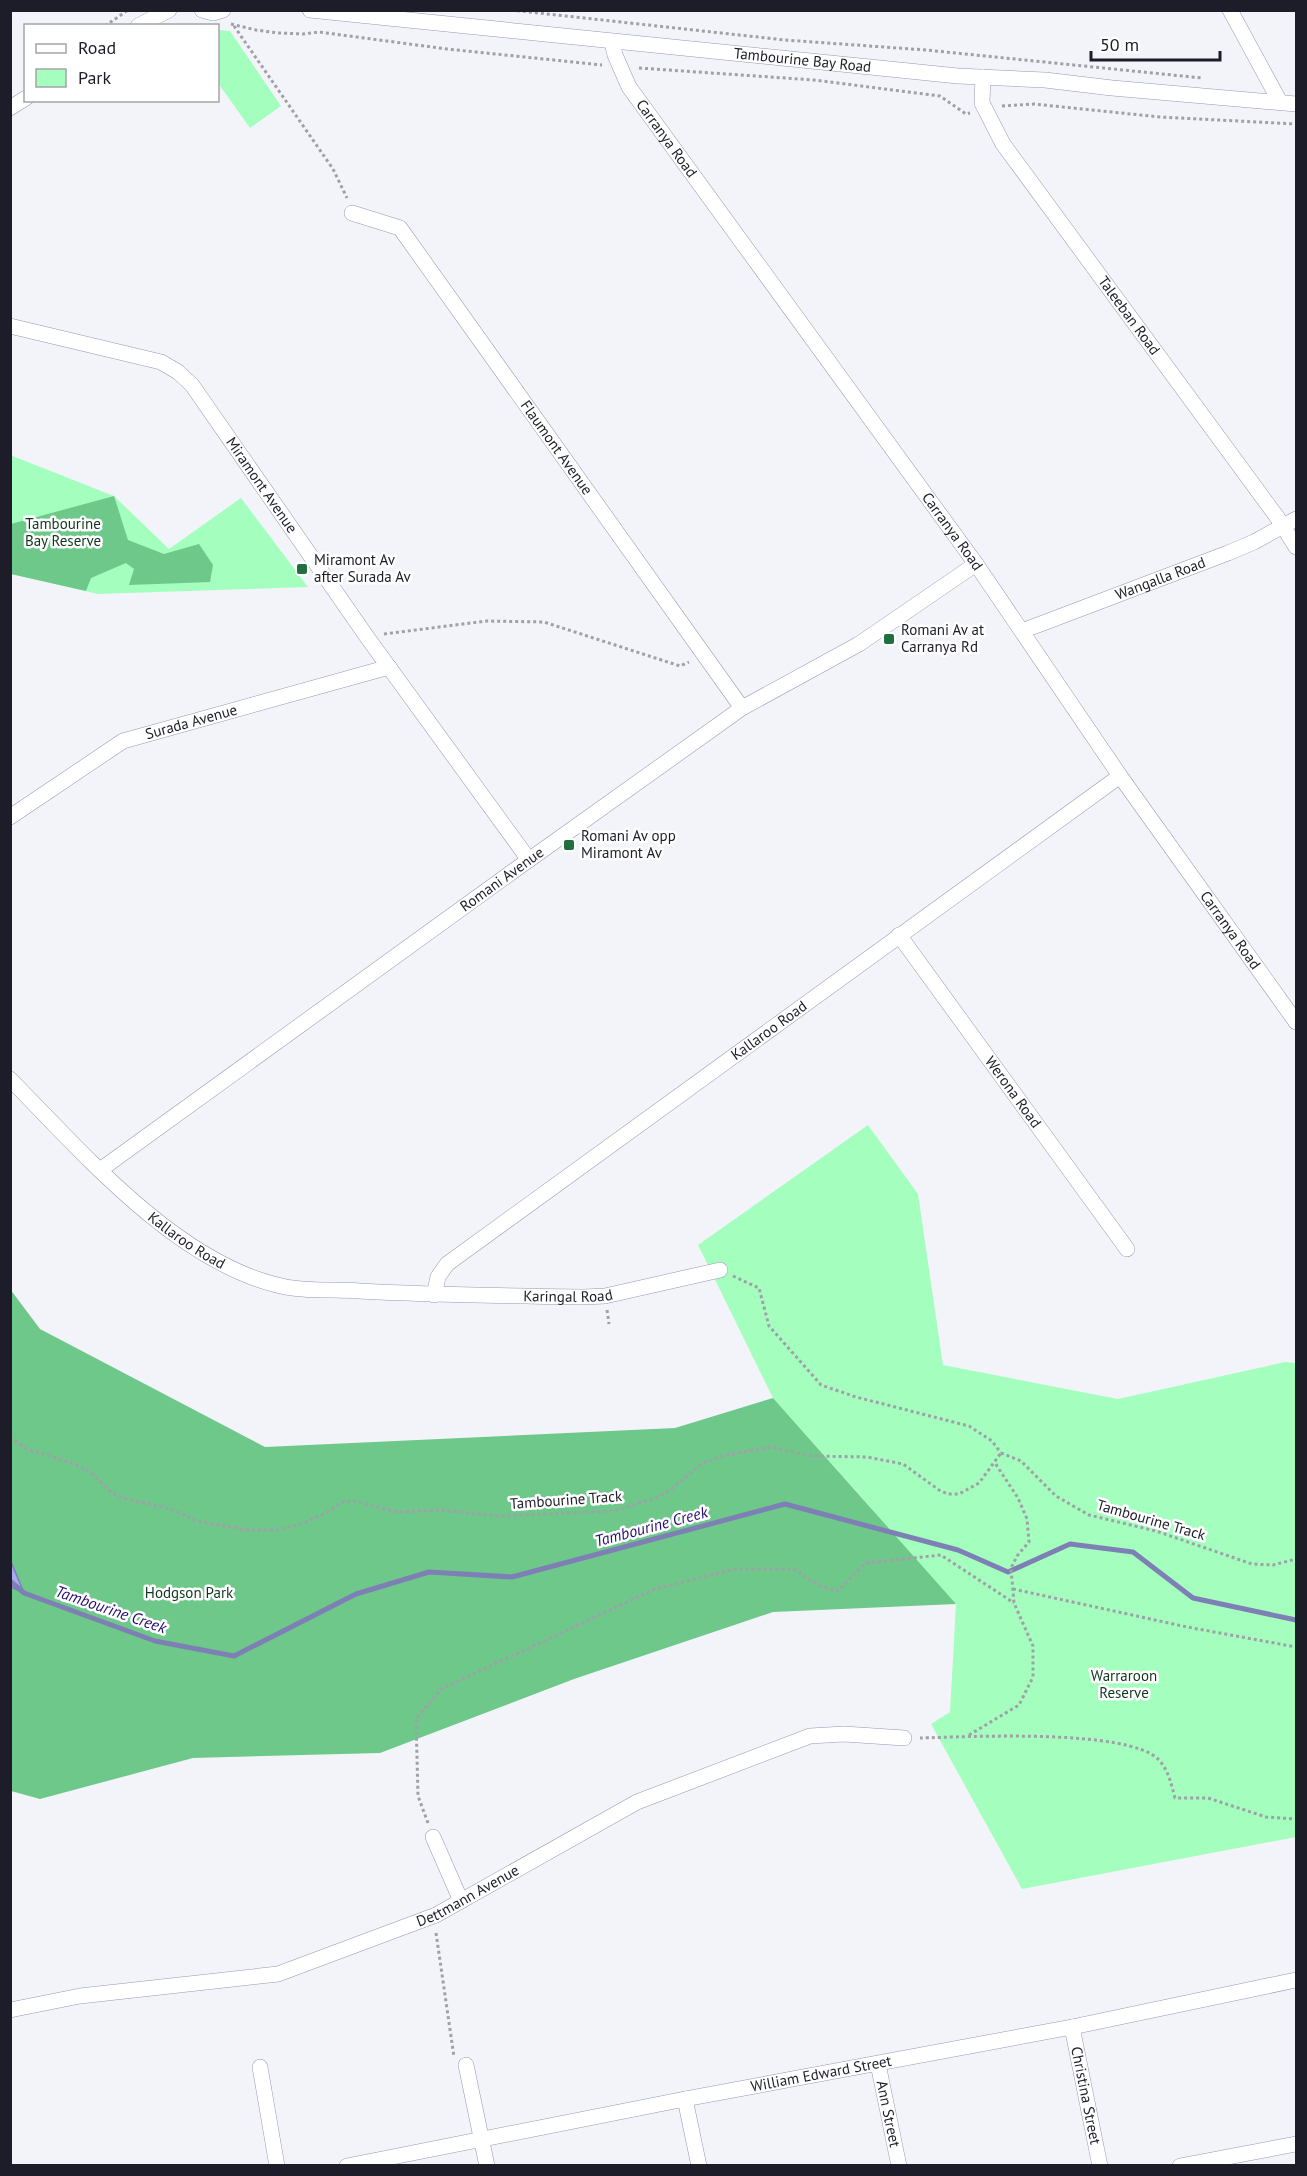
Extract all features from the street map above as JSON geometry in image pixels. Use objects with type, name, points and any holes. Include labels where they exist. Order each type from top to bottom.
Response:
[{"type":"street","points":[[142,24],[169,10]]},
{"type":"street","points":[[202,10],[213,13],[222,10]]},
{"type":"street","name":"Tambourine Bay Road","points":[[310,10],[612,42],[1296,104]]},
{"type":"street","points":[[1230,10],[1280,102]]},
{"type":"street","name":"Carranya Road","points":[[612,42],[629,87],[976,564],[1120,776],[1296,1022]]},
{"type":"street","name":"Taleeban Road","points":[[982,77],[982,102],[1004,144],[1290,523],[1296,547]]},
{"type":"street","points":[[10,108],[24,99]]},
{"type":"street","name":"Flaumont Avenue","points":[[352,213],[400,228],[742,708]]},
{"type":"street","name":"Miramont Avenue","points":[[10,326],[127,352],[161,362],[178,372],[192,385],[367,637],[529,860]]},
{"type":"street","name":"Wangalla Road","points":[[1022,631],[1228,553],[1290,523]]},
{"type":"street","name":"Romani Avenue","points":[[100,1170],[742,708],[860,644],[976,564]]},
{"type":"street","name":"Surada Avenue","points":[[10,816],[123,741],[389,667]]},
{"type":"street","name":"Kallaroo Road","points":[[434,1295],[438,1277],[447,1264],[1120,776]]},
{"type":"street","name":"Werona Road","points":[[898,935],[1127,1249]]},
{"type":"street","name":"Kallaroo Road","points":[[10,1079],[100,1170],[191,1246],[213,1259],[260,1280],[287,1287],[414,1294]]},
{"type":"street","name":"Karingal Road","points":[[414,1294],[605,1296],[720,1270]]},
{"type":"street","name":"Dettmann Avenue","points":[[10,2010],[80,1996],[278,1974],[434,1916],[637,1802],[810,1736],[844,1734],[904,1738]]},
{"type":"street","points":[[433,1837],[461,1901]]},
{"type":"street","name":"William Edward Street","points":[[346,2166],[686,2099],[1072,2027],[1296,1980]]},
{"type":"street","name":"Christina Street","points":[[1072,2027],[1100,2166]]},
{"type":"street","points":[[460,2063],[482,2139],[487,2166]]},
{"type":"street","name":"Ann Street","points":[[878,2064],[899,2166]]},
{"type":"street","points":[[260,2067],[278,2166]]},
{"type":"street","points":[[686,2099],[699,2166]]},
{"type":"street","points":[[1180,2166],[1296,2144]]},
{"type":"path","points":[[108,24],[128,10]]},
{"type":"path","name":"Tambourine Bay Road","points":[[511,10],[785,40],[926,50],[1211,79]]},
{"type":"path","points":[[352,213],[346,193],[333,169],[233,24],[256,30],[303,34],[319,32],[447,49],[645,69],[814,80],[940,96],[966,114],[985,109],[1034,104],[1160,117],[1296,124]]},
{"type":"path","points":[[367,637],[487,621],[544,622],[680,666],[706,657]]},
{"type":"path","points":[[720,1270],[759,1288],[769,1326],[821,1384],[856,1397],[969,1426],[992,1441],[1001,1453]]},
{"type":"path","name":"Tambourine Track","points":[[10,1437],[27,1449],[75,1464],[94,1475],[112,1493],[123,1498],[171,1509],[197,1521],[247,1530],[278,1530],[304,1523],[326,1513],[342,1502],[355,1501],[397,1512],[439,1510],[499,1516],[615,1511],[658,1497],[671,1490],[703,1463],[723,1456],[770,1447],[812,1456],[867,1458],[903,1464],[939,1490],[948,1494],[959,1494],[979,1483],[1001,1453],[1021,1461],[1056,1496],[1089,1515],[1156,1532],[1252,1564],[1273,1565],[1296,1559]]},
{"type":"path","points":[[968,1736],[1018,1705],[1033,1677],[1033,1646],[1014,1603],[1011,1568],[1017,1556],[1029,1542],[1027,1519],[1018,1498],[995,1463]]},
{"type":"path","points":[[433,1837],[418,1796],[416,1719],[441,1689],[655,1589],[735,1569],[793,1569],[820,1586],[838,1591],[865,1563],[941,1555],[1014,1603]]},
{"type":"path","points":[[1013,1588],[1187,1627],[1296,1647]]},
{"type":"path","points":[[904,1738],[1044,1737],[1108,1741],[1137,1749],[1158,1759],[1169,1776],[1174,1798],[1208,1798],[1266,1817],[1296,1819]]},
{"type":"path","points":[[434,1916],[460,2063]]},
{"type":"green space","points":[[219,30],[230,31],[281,106],[250,128],[219,84]]},
{"type":"green space","name":"Tambourine Bay Reserve","points":[[10,455],[114,496],[169,549],[241,498],[308,587],[98,594],[11,574]]},
{"type":"green space","points":[[114,496],[128,540],[164,554],[199,544],[213,565],[210,582],[129,585],[134,569],[126,563],[91,578],[86,591],[11,574],[11,524]]},
{"type":"green space","name":"Warraroon Reserve","points":[[868,1125],[918,1194],[943,1365],[1118,1399],[1285,1362],[1296,1363],[1296,1837],[1022,1889],[931,1724],[950,1712],[956,1604],[10,1474],[872,1509],[773,1398],[698,1245]]},
{"type":"green space","name":"Hodgson Park","points":[[10,1289],[40,1329],[265,1447],[675,1428],[773,1398],[956,1604],[773,1612],[574,1679],[380,1753],[193,1758],[40,1799],[11,1791],[11,1587],[24,1592],[10,1562]]},
{"type":"water","points":[[11,1562],[24,1593],[11,1587]]},
{"type":"waterway","name":"Tambourine Creek","points":[[10,1581],[24,1593],[155,1641],[234,1656],[356,1594],[429,1572],[512,1577],[785,1504],[958,1550],[1008,1572],[1070,1544],[1133,1552],[1193,1598],[1296,1620]]},
{"type":"place","name":"Miramont Av after Surada Av","points":[[302,569]]},
{"type":"place","name":"Romani Av at Carranya Rd","points":[[889,639]]},
{"type":"place","name":"Romani Av opp Miramont Av","points":[[569,845]]}]
